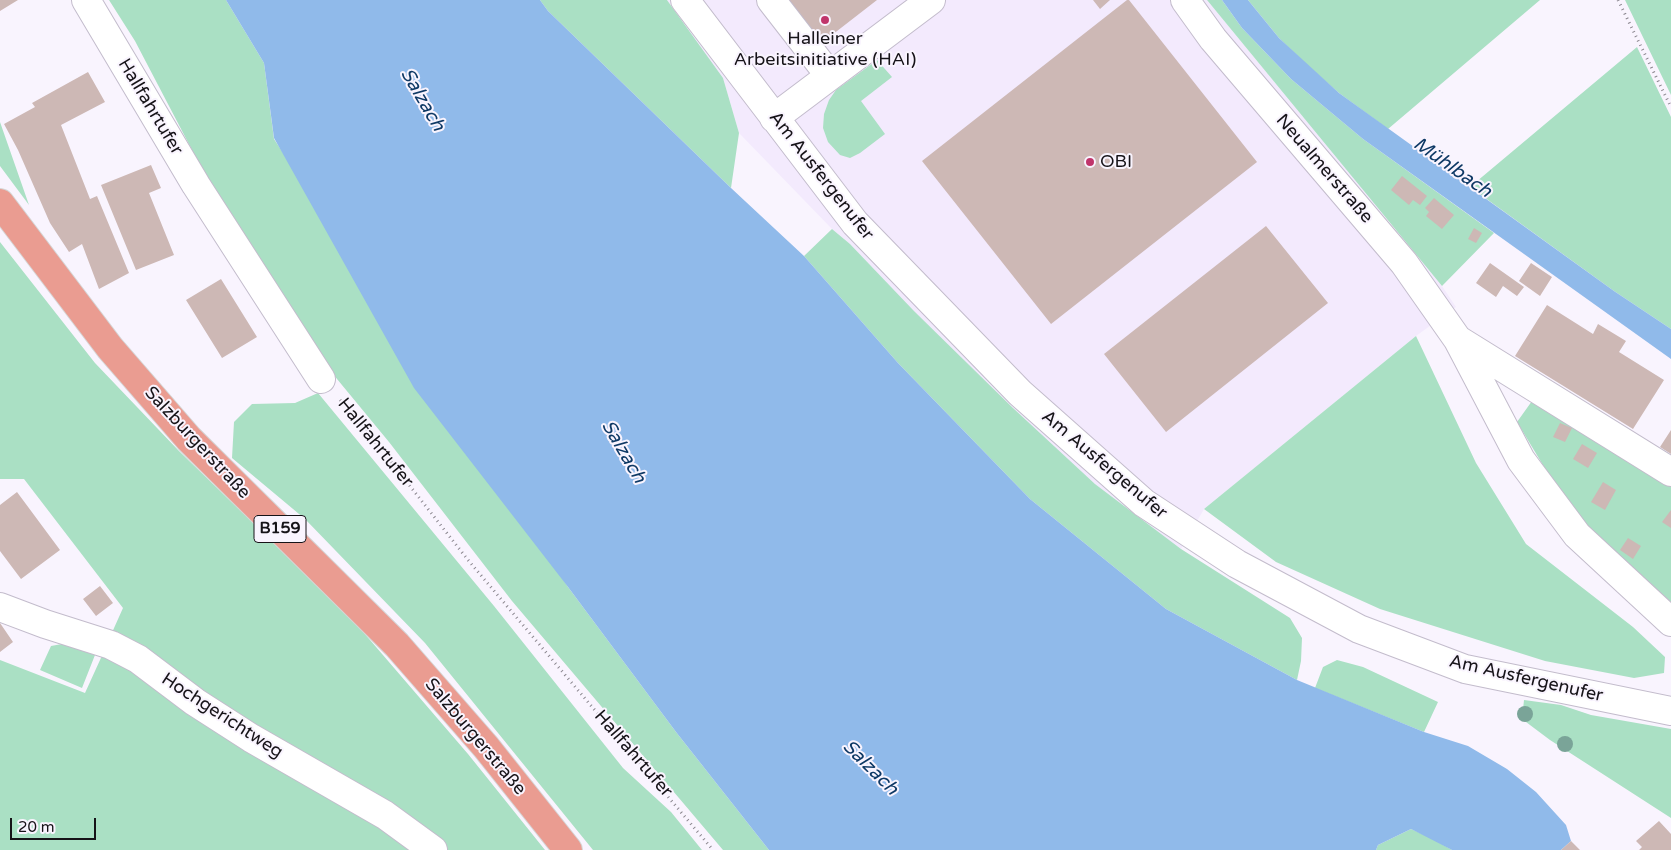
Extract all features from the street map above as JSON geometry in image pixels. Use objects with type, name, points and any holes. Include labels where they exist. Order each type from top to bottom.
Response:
[{"type":"main road","name":"Salzburgerstraße","points":[[0,203],[110,348],[189,438],[397,646],[486,747],[568,850]]},
{"type":"street","name":"Hallfahrtufer","points":[[86,0],[196,185],[321,379]]},
{"type":"street","name":"Am Ausfergenufer","points":[[685,0],[855,224],[1020,393],[1144,503],[1237,564],[1360,629],[1465,669],[1671,710]]},
{"type":"street","points":[[771,0],[830,76]]},
{"type":"street","points":[[774,118],[931,0]]},
{"type":"street","name":"Neualmerstraße","points":[[1185,0],[1213,39],[1404,263],[1458,340],[1521,460],[1577,535],[1671,622]]},
{"type":"street","name":"Neualmerstraße","points":[[1458,340],[1671,472]]},
{"type":"street","name":"Hochgerichtweg","points":[[0,607],[45,624],[111,644],[138,659],[195,702],[251,738],[385,815],[433,850]]},
{"type":"path","points":[[1618,0],[1671,107]]},
{"type":"path","name":"Hallfahrtufer","points":[[321,379],[388,458],[468,560],[713,850]]},
{"type":"shaded area","points":[[667,0],[1207,0],[1442,286],[1456,307],[1416,336],[1204,509],[1181,549],[1095,484],[1013,408],[914,311],[850,244],[832,229],[739,133],[723,78]]},
{"type":"green space","points":[[109,0],[226,0],[264,63],[274,139],[568,587],[676,732],[769,850],[723,850],[512,601],[389,442],[323,362],[203,171],[135,41]]},
{"type":"green space","points":[[540,0],[667,0],[723,78],[739,133],[731,188],[548,11]]},
{"type":"green space","points":[[1207,0],[1222,0],[1242,28],[1291,79],[1363,139],[1494,233],[1442,286]]},
{"type":"green space","points":[[1248,0],[1540,0],[1388,129],[1339,93],[1308,66],[1279,38]]},
{"type":"green space","points":[[1625,0],[1671,0],[1671,95]]},
{"type":"green space","points":[[1637,47],[1671,117],[1671,329],[1614,291],[1470,187]]},
{"type":"green space","points":[[877,60],[892,77],[861,101],[885,134],[860,153],[850,158],[840,155],[828,142],[823,128],[824,114],[829,100],[836,90]]},
{"type":"green space","points":[[0,122],[29,205],[0,166]]},
{"type":"green space","points":[[832,229],[850,244],[914,311],[1013,408],[1095,484],[1181,549],[1290,618],[1302,638],[1301,661],[1297,680],[1166,609],[1030,499],[898,363],[804,256]]},
{"type":"green space","points":[[0,242],[95,363],[179,451],[352,619],[468,754],[545,850],[448,850],[389,806],[110,637],[123,608],[24,479],[0,479]]},
{"type":"green space","points":[[1416,336],[1476,463],[1526,544],[1633,627],[1665,657],[1664,673],[1634,678],[1545,661],[1380,609],[1276,562],[1204,509]]},
{"type":"green space","points":[[318,393],[494,606],[623,768],[671,812],[702,850],[593,850],[425,643],[305,519],[232,458],[234,422],[252,404],[295,403]]},
{"type":"green space","points":[[1532,401],[1671,486],[1671,602],[1613,556],[1561,495],[1517,422]]},
{"type":"green space","points":[[62,644],[95,655],[82,688],[40,670],[51,646]]},
{"type":"green space","points":[[105,649],[421,850],[0,850],[0,660],[85,693]]},
{"type":"green space","points":[[1337,660],[1363,667],[1438,702],[1424,732],[1315,688],[1323,667]]},
{"type":"green space","points":[[1524,700],[1561,705],[1591,715],[1671,729],[1671,818],[1550,740],[1522,719]]},
{"type":"green space","points":[[1411,829],[1452,850],[1376,850],[1378,845]]},
{"type":"water","name":"Salzach","points":[[226,0],[540,0],[548,11],[804,256],[898,363],[1030,499],[1166,609],[1297,680],[1424,732],[1468,746],[1507,769],[1536,792],[1566,825],[1571,841],[1561,850],[1452,850],[1411,829],[1378,845],[1376,850],[769,850],[676,732],[568,587],[414,388],[274,138],[264,63]]},
{"type":"water","points":[[1222,0],[1248,0],[1279,38],[1339,93],[1614,291],[1671,329],[1671,359],[1363,139],[1291,79],[1242,28]]},
{"type":"building","points":[[0,0],[18,0],[0,11]]},
{"type":"building","name":"Halleiner Arbeitsinitiative (HAI)","points":[[784,0],[877,0],[819,45]]},
{"type":"building","points":[[1093,0],[1110,0],[1100,9]]},
{"type":"building","name":"OBI","points":[[1129,0],[1257,162],[1051,324],[922,161]]},
{"type":"building","points":[[88,72],[105,102],[61,125],[90,199],[97,196],[129,273],[99,289],[82,244],[69,252],[50,223],[18,150],[4,124],[35,107],[32,103]]},
{"type":"building","points":[[151,165],[161,188],[149,193],[174,255],[136,270],[101,185]]},
{"type":"building","points":[[1402,176],[1427,196],[1420,205],[1413,200],[1409,205],[1391,190]]},
{"type":"building","points":[[1434,198],[1454,215],[1442,229],[1426,216],[1429,212],[1425,208]]},
{"type":"building","points":[[1266,226],[1328,303],[1166,432],[1104,354]]},
{"type":"building","points":[[1474,228],[1482,233],[1476,243],[1468,239]]},
{"type":"building","points":[[1490,263],[1524,287],[1517,296],[1503,286],[1496,297],[1476,283]]},
{"type":"building","points":[[1531,263],[1552,277],[1540,296],[1519,281]]},
{"type":"building","points":[[221,279],[257,337],[222,358],[186,300]]},
{"type":"building","points":[[1547,305],[1593,334],[1598,324],[1626,341],[1619,352],[1664,380],[1633,429],[1515,356]]},
{"type":"building","points":[[1560,423],[1572,428],[1565,442],[1553,437]]},
{"type":"building","points":[[1671,430],[1671,454],[1660,447]]},
{"type":"building","points":[[1582,444],[1597,453],[1588,468],[1573,459]]},
{"type":"building","points":[[1603,482],[1616,490],[1605,510],[1591,502]]},
{"type":"building","points":[[17,492],[60,550],[21,579],[0,551],[0,505]]},
{"type":"building","points":[[1671,510],[1671,528],[1662,522]]},
{"type":"building","points":[[1628,538],[1641,546],[1633,559],[1620,550]]},
{"type":"building","points":[[100,586],[113,603],[96,616],[83,599]]},
{"type":"building","points":[[0,623],[13,642],[0,652]]},
{"type":"building","points":[[1659,821],[1671,834],[1671,850],[1639,850],[1642,847],[1636,841]]},
{"type":"building","points":[[1571,841],[1580,850],[1561,850]]},
{"type":"place","name":"Halleiner Arbeitsinitiative (HAI)","points":[[825,20]]},
{"type":"place","name":"OBI","points":[[1090,162]]},
{"type":"water label","name":"Mühlbach","points":[[1452,168]]}]
